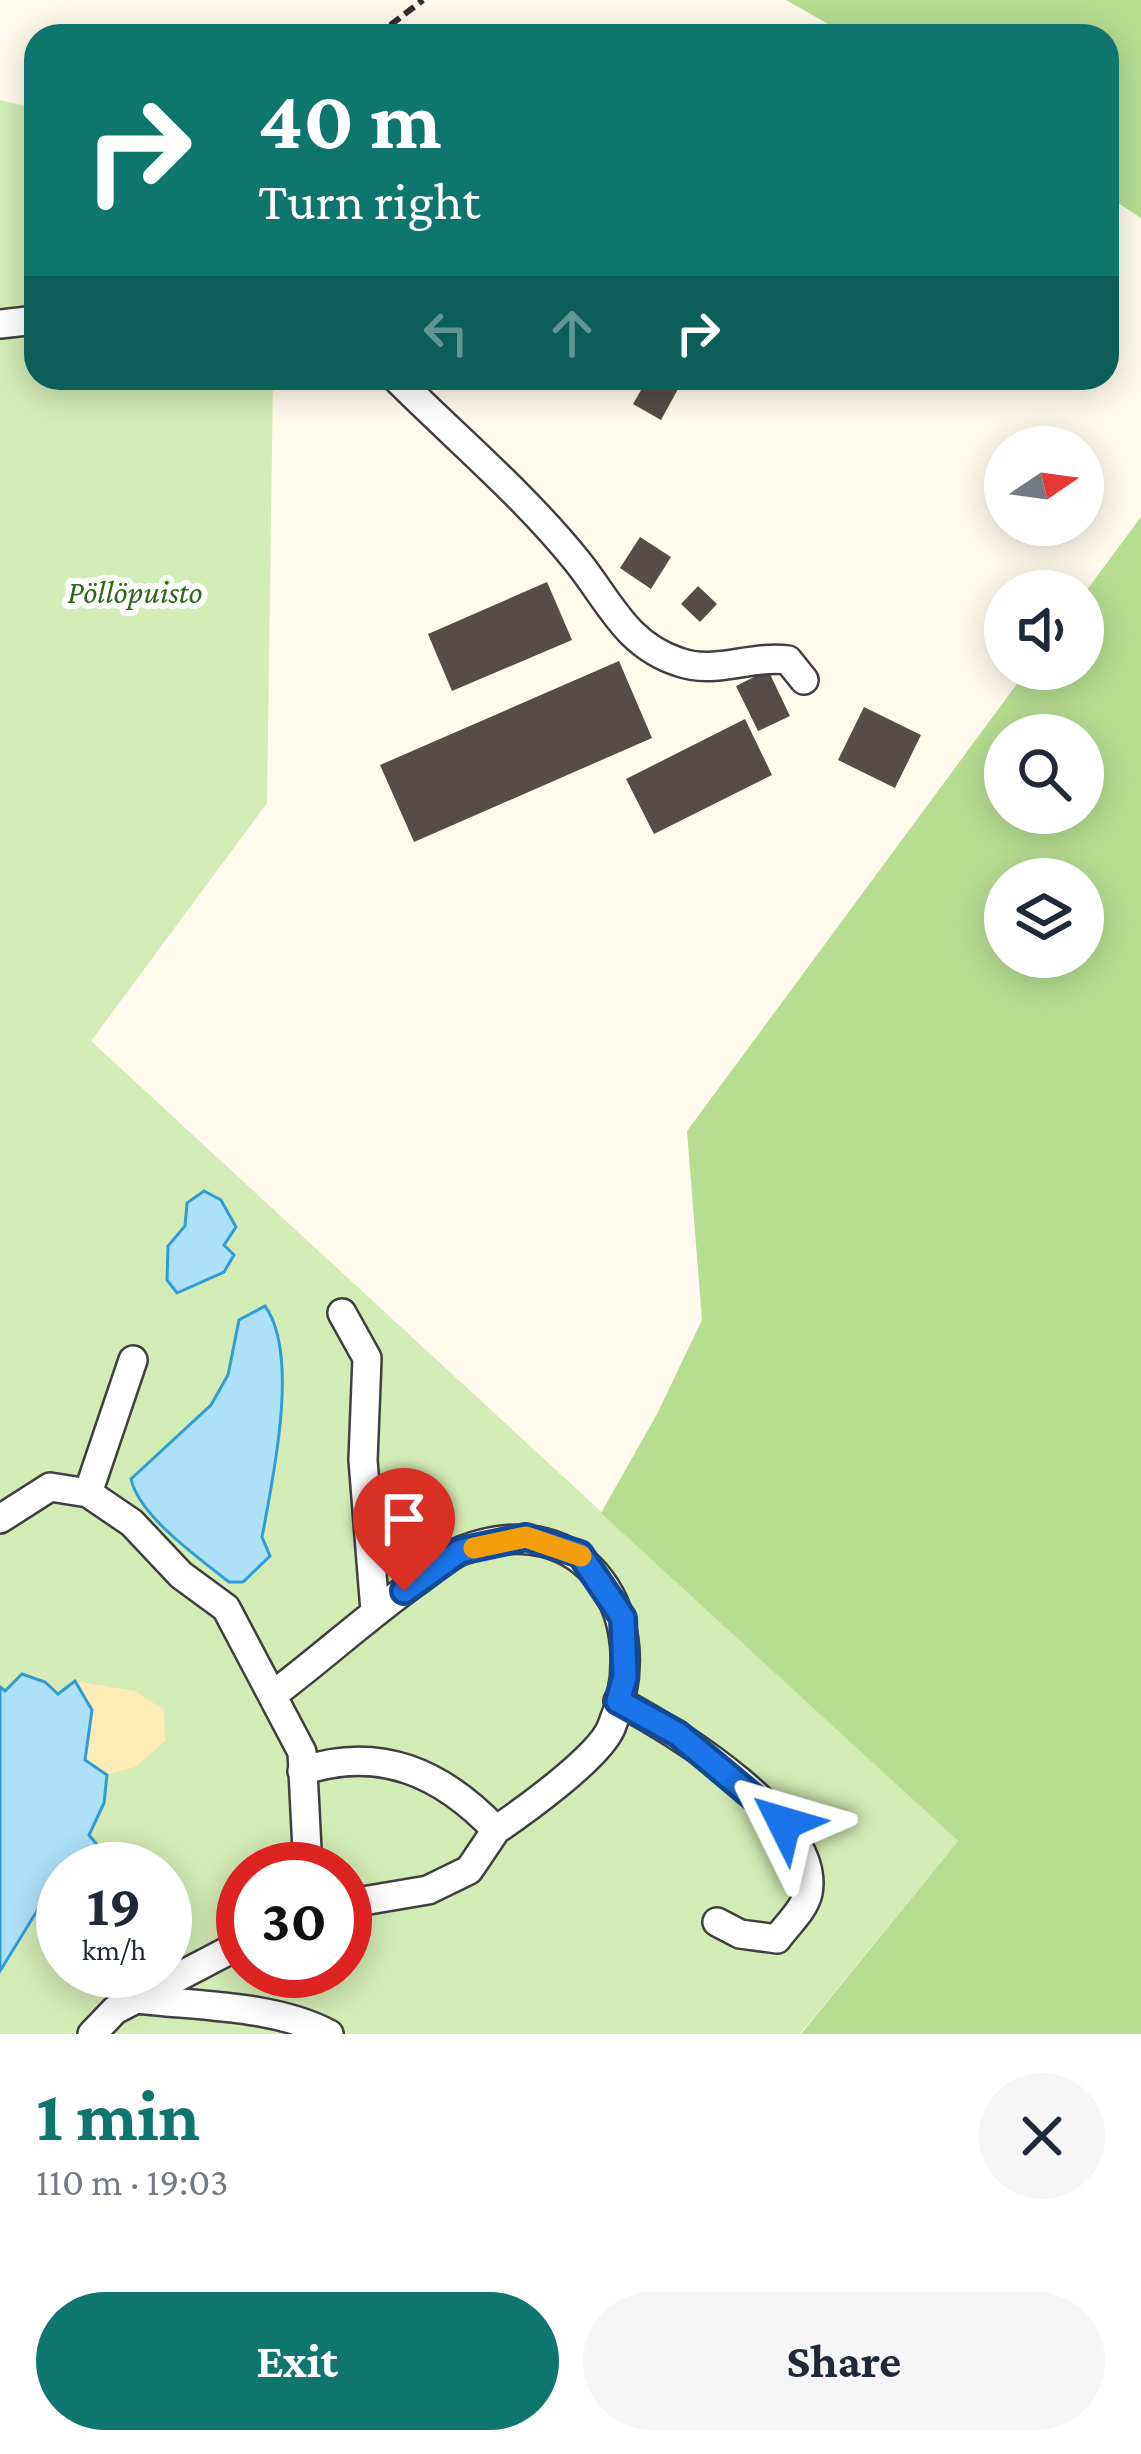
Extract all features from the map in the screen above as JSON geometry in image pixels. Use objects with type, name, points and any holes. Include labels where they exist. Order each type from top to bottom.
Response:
[{"type":"street","points":[[408,390],[577,561],[640,645],[708,668],[768,658],[788,661],[805,680]]},
{"type":"street","points":[[341,1312],[367,1358],[363,1460],[375,1611]]},
{"type":"street","points":[[88,1493],[133,1360]]},
{"type":"street","points":[[0,1519],[50,1487],[88,1493],[133,1523],[181,1575],[226,1608],[302,1752],[306,1842]]},
{"type":"street","points":[[274,1694],[375,1611],[460,1551],[526,1537],[580,1554],[623,1618],[625,1677],[609,1732],[541,1799],[496,1831],[469,1870],[428,1890],[372,1899]]},
{"type":"street","points":[[618,1701],[678,1734],[784,1823],[809,1863],[808,1898],[777,1939],[740,1934],[717,1922]]},
{"type":"street","points":[[302,1772],[339,1759],[421,1772],[467,1800],[496,1831]]},
{"type":"street","points":[[92,2034],[116,2010],[216,1957]]},
{"type":"street","points":[[137,1999],[239,2011],[314,2026],[329,2034]]},
{"type":"path","points":[[392,24],[423,0]]},
{"type":"green space","points":[[786,0],[1141,0],[1141,218],[1119,204],[1119,24],[828,24]]},
{"type":"green space","name":"Pöllöpuisto","points":[[0,100],[24,106],[24,390],[273,390],[267,803],[91,1041],[958,1841],[800,2034],[0,2034]]},
{"type":"green space","points":[[1141,517],[1141,2034],[801,2034],[958,1841],[601,1513],[657,1414],[702,1320],[687,1131],[984,729],[984,834],[1104,834],[1104,714],[995,714],[1012,690],[1104,690],[1102,570]]},
{"type":"sand","points":[[75,1681],[135,1691],[164,1710],[165,1741],[135,1767],[107,1775],[85,1760],[92,1710]]},
{"type":"water","points":[[204,1191],[221,1200],[236,1227],[224,1245],[234,1255],[224,1272],[177,1293],[167,1280],[168,1246],[185,1226],[187,1203]]},
{"type":"water","points":[[265,1306],[281,1354],[282,1385],[277,1451],[262,1537],[270,1556],[243,1582],[229,1582],[158,1522],[131,1479],[211,1405],[228,1375],[239,1320]]},
{"type":"water","points":[[22,1674],[45,1682],[58,1694],[75,1681],[92,1710],[85,1760],[107,1775],[104,1803],[89,1835],[95,1842],[36,1842],[36,1912],[0,1971],[0,1687],[5,1691]]},
{"type":"building","points":[[641,390],[677,390],[661,420],[633,404]]},
{"type":"building","points":[[640,537],[671,557],[651,589],[620,568]]},
{"type":"building","points":[[547,582],[572,640],[452,691],[428,634]]},
{"type":"building","points":[[698,586],[717,604],[700,622],[681,604]]},
{"type":"building","points":[[619,661],[652,738],[414,842],[380,765]]},
{"type":"building","points":[[768,670],[790,716],[758,731],[736,686]]},
{"type":"building","points":[[864,707],[921,735],[895,788],[838,760]]},
{"type":"building","points":[[745,719],[772,775],[654,834],[626,779]]},
{"type":"slow traffic","points":[[474,1548],[526,1537],[581,1556]]},
{"type":"route","points":[[404,1591],[460,1551],[526,1537],[580,1554],[623,1618],[625,1677],[618,1701],[678,1734],[784,1823]]}]
